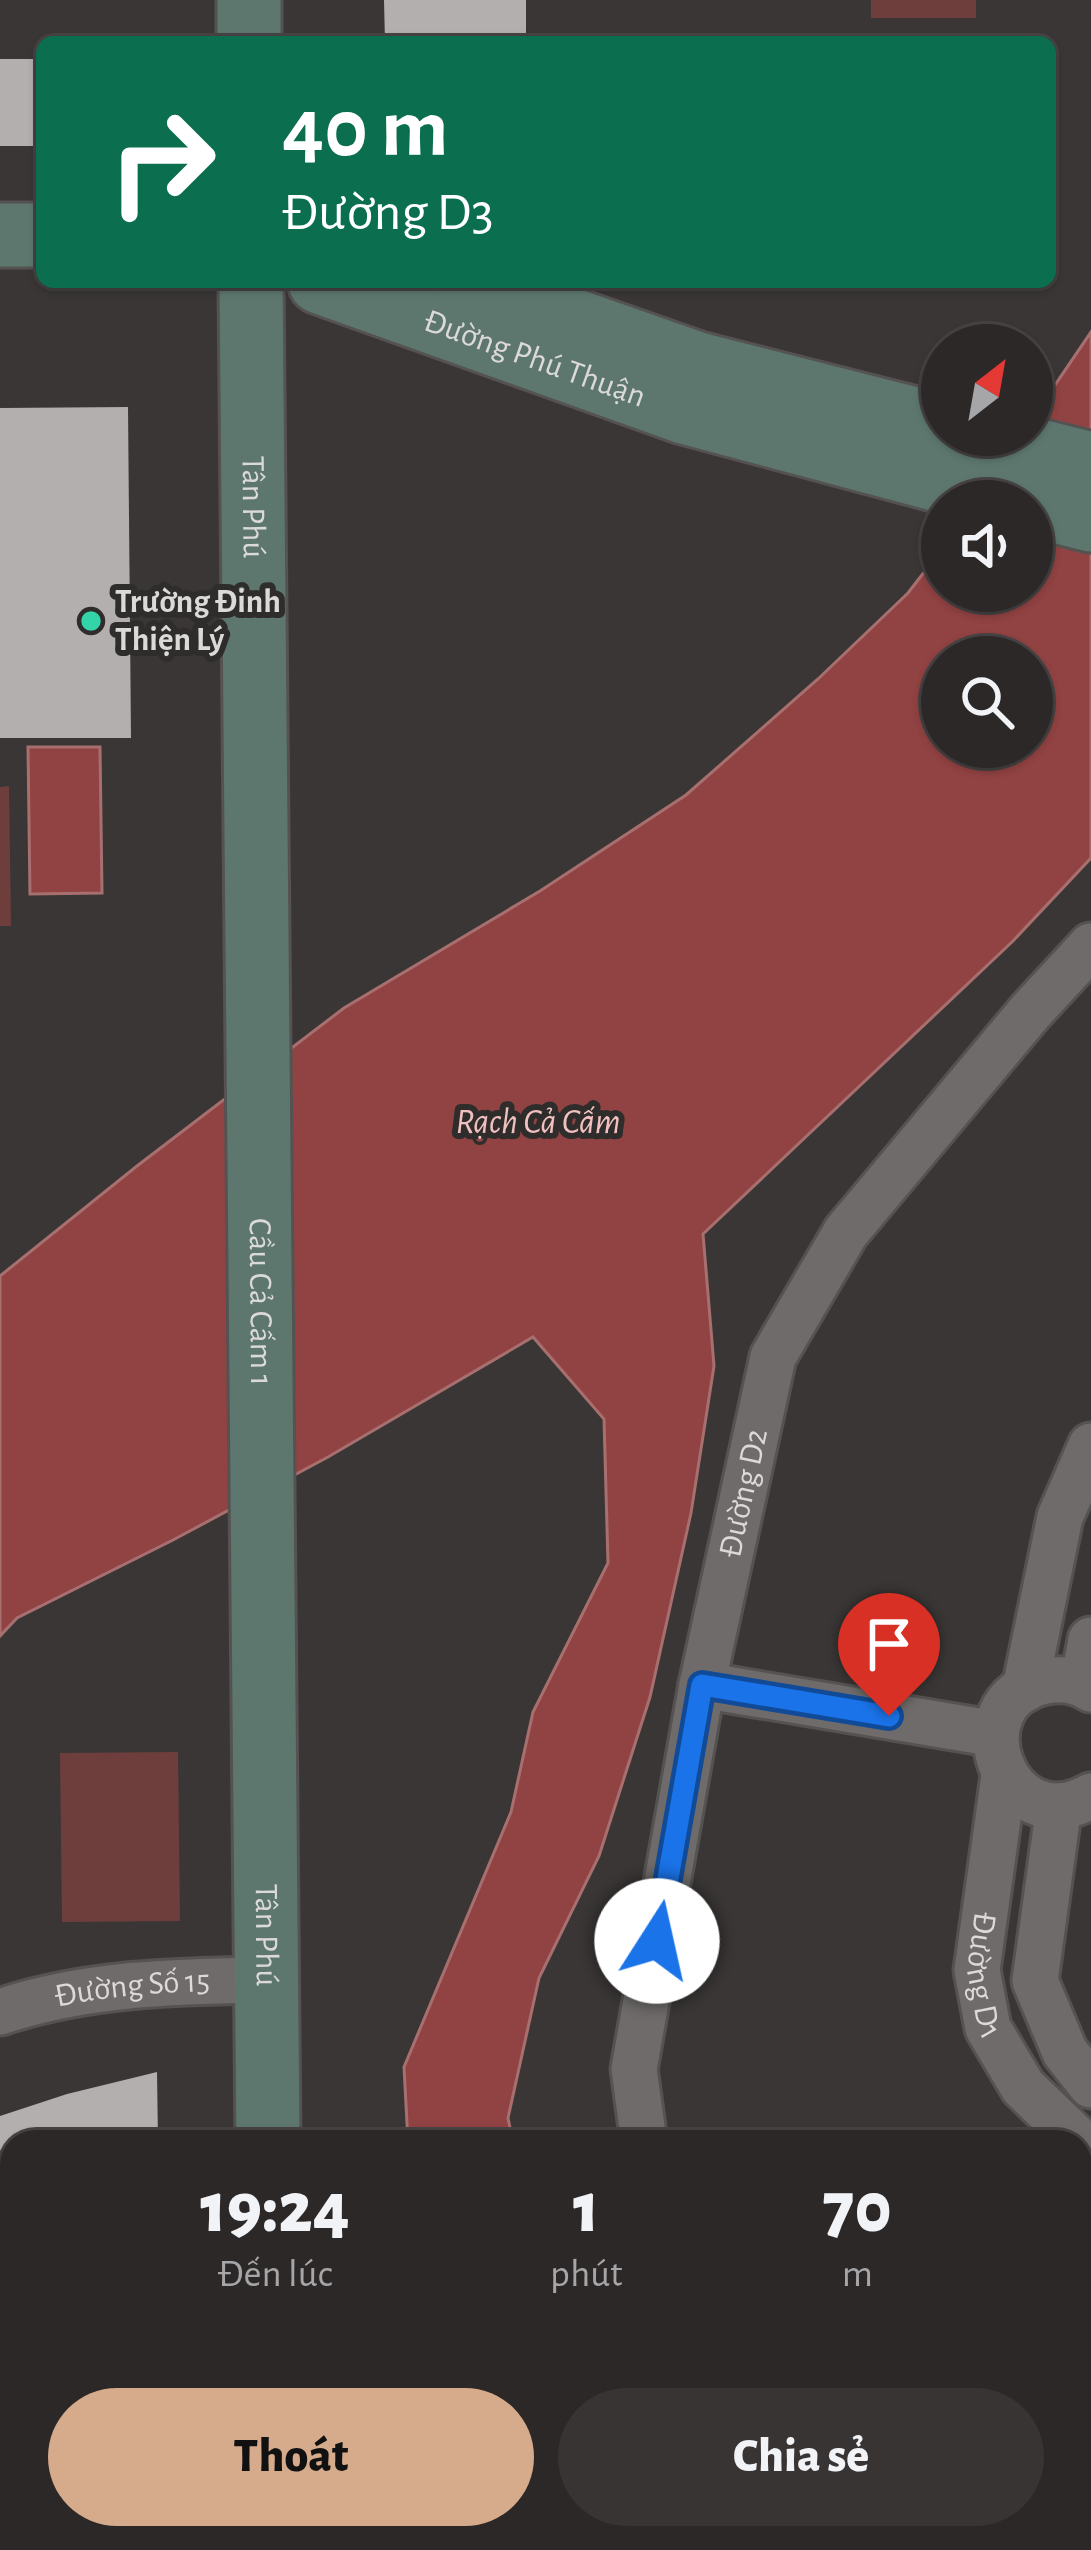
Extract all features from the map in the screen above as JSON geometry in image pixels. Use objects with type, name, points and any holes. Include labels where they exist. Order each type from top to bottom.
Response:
[{"type":"street","points":[[249,0],[249,36]]},
{"type":"street","points":[[0,235],[36,235]]},
{"type":"street","name":"Tân Phú","points":[[251,288],[257,875]]},
{"type":"street","name":"Đường Phú Thuận","points":[[341,288],[691,388]]},
{"type":"street","name":"Đường Phú Thuận","points":[[477,288],[691,388]]},
{"type":"street","points":[[691,388],[921,424]]},
{"type":"street","points":[[691,388],[956,480]]},
{"type":"street","points":[[1053,454],[1091,464]]},
{"type":"street","points":[[1053,510],[1091,520]]},
{"type":"street","name":"Cầu Cả Cấm 1","points":[[257,875],[264,1726]]},
{"type":"street","name":"Đường D2","points":[[642,2130],[634,2069],[702,1685],[772,1357],[846,1232],[1091,946]]},
{"type":"street","points":[[1025,1689],[1060,1517],[1091,1446]]},
{"type":"street","points":[[1075,1801],[1038,1802],[1018,1792],[1000,1755],[1000,1716],[1025,1689],[1088,1671]]},
{"type":"street","points":[[702,1685],[1000,1755]]},
{"type":"street","name":"Tân Phú","points":[[264,1726],[268,2130]]},
{"type":"street","name":"Đường D1","points":[[1000,1755],[976,1970],[988,2028],[1023,2087],[1068,2130]]},
{"type":"street","name":"Đường D1","points":[[1075,1801],[1035,1981],[1065,2051],[1091,2085]]},
{"type":"street","name":"Đường Số 15","points":[[0,2012],[75,1993],[135,1985],[267,1980]]},
{"type":"shaded area","points":[[871,0],[976,0],[976,18],[871,18]]},
{"type":"shaded area","points":[[9,786],[11,926],[0,926],[0,787]]},
{"type":"shaded area","points":[[178,1752],[180,1921],[62,1922],[60,1753]]},
{"type":"water","name":"Rạch Cả Cấm","points":[[1091,332],[1091,858],[1013,941],[703,1234],[714,1366],[691,1513],[650,1697],[599,1856],[539,1978],[508,2118],[510,2130],[407,2130],[404,2067],[511,1812],[533,1712],[608,1563],[604,1419],[533,1337],[328,1457],[17,1618],[0,1636],[0,1276],[344,1008],[540,891],[686,795],[921,576],[921,612],[1053,612],[1053,480],[1032,480],[1032,456],[1053,456],[1053,388]]},
{"type":"water","points":[[28,747],[100,747],[102,893],[30,894]]},
{"type":"building","points":[[384,0],[526,0],[526,36],[385,36]]},
{"type":"building","points":[[0,59],[36,59],[36,146],[0,146]]},
{"type":"building","points":[[128,407],[131,738],[0,738],[0,408]]},
{"type":"building","points":[[157,2072],[158,2130],[0,2130],[0,2116]]},
{"type":"place","name":"Trường Đinh Thiện Lý","points":[[91,621]]},
{"type":"route","points":[[657,1941],[702,1685],[889,1716]]}]
